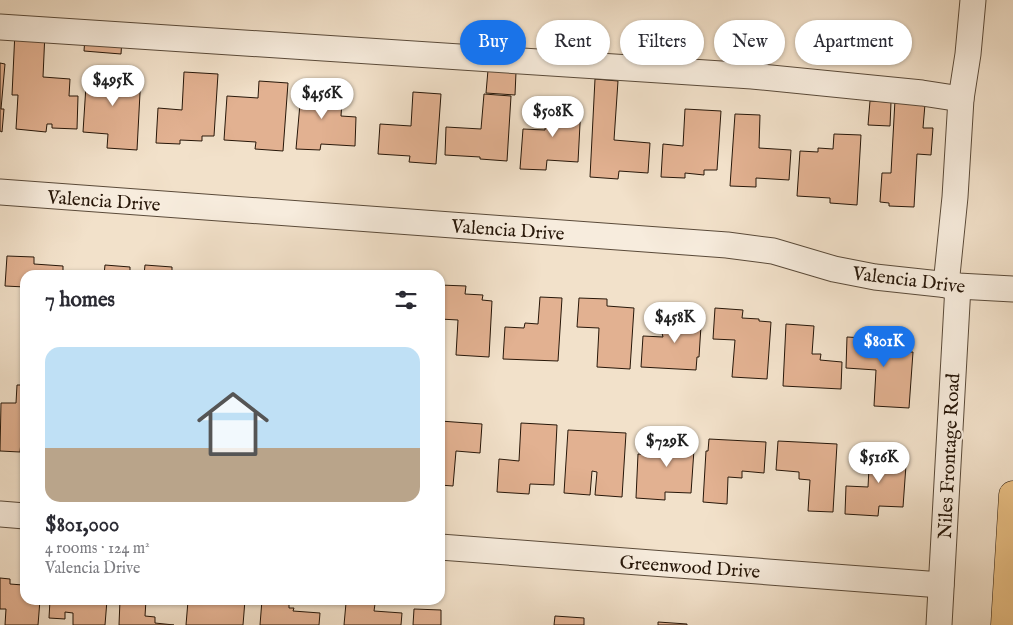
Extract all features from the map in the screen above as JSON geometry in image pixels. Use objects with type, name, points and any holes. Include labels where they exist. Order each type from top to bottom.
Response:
[{"type":"main road","points":[[1005,625],[1013,495]]},
{"type":"street","name":"Niles Frontage Road","points":[[938,625],[955,197],[961,99],[968,54],[973,0]]},
{"type":"street","points":[[0,27],[752,76],[922,93],[961,99]]},
{"type":"street","name":"Valencia Drive","points":[[0,192],[727,245],[773,251],[834,269],[875,277],[952,286],[1013,288]]},
{"type":"street","points":[[0,514],[20,516]]},
{"type":"street","name":"Greenwood Drive","points":[[445,547],[941,585]]},
{"type":"building","points":[[15,31],[45,32],[43,77],[70,79],[69,96],[78,96],[77,129],[52,128],[52,124],[47,124],[46,132],[16,129],[18,95],[12,95]]},
{"type":"building","points":[[85,37],[122,39],[121,54],[84,51]]},
{"type":"building","points":[[0,63],[5,64],[1,109],[4,109],[2,132],[0,131]]},
{"type":"building","points":[[87,70],[141,74],[137,150],[107,148],[108,134],[83,132]]},
{"type":"building","points":[[488,70],[516,72],[515,95],[486,93]]},
{"type":"building","points":[[184,72],[218,74],[214,136],[202,136],[202,141],[180,140],[180,144],[156,143],[158,108],[182,110]]},
{"type":"building","points":[[595,79],[618,81],[614,140],[650,143],[648,173],[619,171],[618,179],[590,177]]},
{"type":"building","points":[[259,81],[288,83],[283,151],[255,149],[256,142],[224,140],[227,96],[258,98]]},
{"type":"building","points":[[302,81],[324,82],[323,100],[342,101],[341,116],[356,117],[355,146],[321,144],[320,150],[296,149]]},
{"type":"building","points":[[413,92],[441,94],[436,164],[409,162],[410,156],[378,154],[380,124],[411,126]]},
{"type":"building","points":[[484,94],[511,96],[507,161],[445,155],[446,127],[481,129]]},
{"type":"building","points":[[895,100],[925,104],[923,128],[933,128],[931,155],[917,154],[914,207],[889,206],[889,203],[880,202],[882,173],[891,173]]},
{"type":"building","points":[[870,101],[891,102],[890,126],[868,125]]},
{"type":"building","points":[[547,103],[581,105],[578,162],[547,160],[546,170],[520,169],[523,129],[545,130]]},
{"type":"building","points":[[685,109],[721,111],[717,170],[704,170],[704,175],[685,173],[685,178],[661,177],[663,144],[683,146]]},
{"type":"building","points":[[735,114],[760,115],[759,148],[791,150],[789,180],[756,178],[756,187],[730,186]]},
{"type":"building","points":[[834,134],[861,135],[857,205],[830,203],[830,198],[797,196],[800,151],[818,152],[818,148],[833,149]]},
{"type":"building","points":[[7,256],[34,257],[34,264],[63,266],[63,270],[20,270],[20,287],[5,286]]},
{"type":"building","points":[[105,265],[130,267],[130,270],[104,270]]},
{"type":"building","points":[[145,265],[172,267],[172,270],[144,270]]},
{"type":"building","points":[[445,285],[466,286],[465,294],[483,295],[482,300],[492,301],[489,357],[456,355],[458,320],[445,319]]},
{"type":"building","points":[[540,297],[562,298],[558,361],[503,359],[505,327],[524,328],[525,323],[538,324]]},
{"type":"building","points":[[579,298],[607,299],[607,306],[634,308],[630,369],[597,367],[599,328],[577,327]]},
{"type":"building","points":[[715,308],[743,310],[742,318],[771,322],[767,379],[732,377],[735,340],[713,339]]},
{"type":"building","points":[[678,309],[702,310],[699,357],[697,357],[696,370],[641,367],[643,336],[663,337],[662,333],[676,333]]},
{"type":"building","points":[[786,324],[814,326],[812,354],[821,354],[820,360],[842,362],[841,389],[783,386]]},
{"type":"building","points":[[847,337],[902,340],[902,352],[913,352],[909,408],[874,406],[876,370],[846,368]]},
{"type":"building","points":[[17,385],[20,385],[20,452],[0,451],[1,403],[16,403]]},
{"type":"building","points":[[445,421],[482,424],[480,453],[456,451],[453,486],[445,485]]},
{"type":"building","points":[[521,423],[557,425],[554,485],[530,484],[529,494],[497,492],[499,459],[519,461]]},
{"type":"building","points":[[568,430],[626,433],[622,497],[595,495],[597,472],[592,471],[590,495],[564,493]]},
{"type":"building","points":[[661,433],[695,435],[691,493],[665,492],[665,500],[636,498],[638,454],[660,455]]},
{"type":"building","points":[[709,439],[766,442],[764,473],[742,471],[742,478],[728,477],[727,504],[703,502],[706,451],[708,451]]},
{"type":"building","points":[[778,441],[837,444],[833,512],[808,511],[810,480],[799,479],[799,472],[776,470]]},
{"type":"building","points":[[870,449],[907,451],[903,507],[879,506],[878,516],[845,514],[846,486],[868,487]]},
{"type":"building","points":[[0,578],[10,579],[10,584],[20,585],[20,605],[40,605],[38,625],[5,625],[6,609],[0,609]]},
{"type":"building","points":[[50,605],[107,605],[105,625],[73,625],[73,613],[65,612],[65,619],[49,618]]},
{"type":"building","points":[[120,605],[146,605],[145,616],[155,617],[155,623],[174,625],[119,625]]},
{"type":"building","points":[[188,605],[245,605],[243,625],[186,625]]},
{"type":"building","points":[[262,605],[289,605],[289,608],[294,608],[293,611],[320,613],[319,625],[260,625]]},
{"type":"building","points":[[346,605],[375,605],[374,611],[402,613],[401,625],[344,625]]},
{"type":"building","points":[[414,609],[441,610],[441,625],[413,625]]},
{"type":"building","points":[[555,616],[584,618],[584,625],[554,625]]},
{"type":"building","points":[[658,622],[687,624],[687,625],[658,625]]}]
